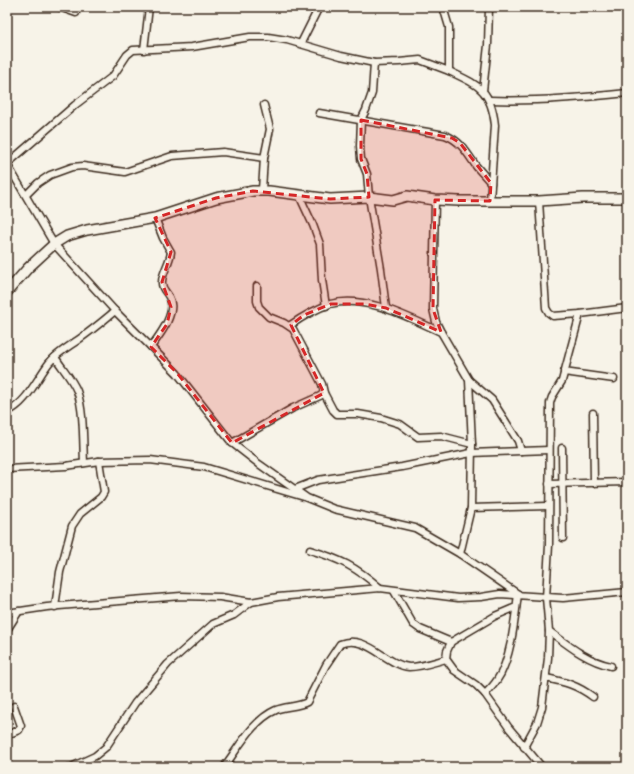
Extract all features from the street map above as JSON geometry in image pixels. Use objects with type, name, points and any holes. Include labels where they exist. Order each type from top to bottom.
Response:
[{"type":"street","points":[[59,7],[76,13]]},
{"type":"street","points":[[144,50],[149,7]]},
{"type":"street","points":[[301,43],[319,7]]},
{"type":"street","points":[[443,7],[450,27],[449,71]]},
{"type":"street","points":[[483,90],[488,45],[490,7]]},
{"type":"street","points":[[307,498],[232,443],[177,373],[115,311],[54,244],[7,164],[75,105],[113,76],[133,50],[192,47],[250,37],[268,37],[301,43],[341,56],[374,63],[420,60],[449,71],[475,84],[483,90],[488,100],[495,124],[490,201]]},
{"type":"street","points":[[374,63],[372,93],[361,120],[360,146],[361,159],[367,174],[369,197],[386,308]]},
{"type":"street","points":[[488,100],[576,98],[627,93]]},
{"type":"street","points":[[262,190],[264,158],[270,129],[264,105]]},
{"type":"street","points":[[319,113],[445,135],[460,144],[491,183]]},
{"type":"street","points":[[26,195],[38,183],[50,175],[72,167],[83,166],[125,172],[172,156],[223,152],[264,158]]},
{"type":"street","points":[[7,292],[20,276],[54,244],[67,236],[155,218],[216,198],[262,190],[330,199],[369,197],[393,200],[407,196],[435,200],[490,201],[627,198]]},
{"type":"street","points":[[299,195],[320,244],[322,280],[326,306]]},
{"type":"street","points":[[435,200],[433,309],[436,322],[470,380],[492,400],[518,441],[521,451]]},
{"type":"street","points":[[539,201],[547,311],[553,316],[627,308]]},
{"type":"street","points":[[151,347],[167,324],[171,307],[170,297],[162,288],[162,282],[171,252],[163,238],[155,218]]},
{"type":"street","points":[[257,286],[257,301],[260,307],[269,317],[293,329],[322,384],[324,393],[333,410],[337,414],[358,414],[381,418],[400,424],[418,438],[441,436],[472,444]]},
{"type":"street","points":[[289,326],[304,315],[326,306],[342,302],[386,308],[442,332]]},
{"type":"street","points":[[7,412],[23,401],[33,384],[55,357],[115,311]]},
{"type":"street","points":[[524,747],[540,713],[546,678],[550,631],[546,598],[549,545],[548,506],[550,403],[552,397],[561,384],[580,314]]},
{"type":"street","points":[[55,357],[79,397],[84,463]]},
{"type":"street","points":[[564,372],[614,379]]},
{"type":"street","points":[[460,554],[471,508],[472,444],[470,380]]},
{"type":"street","points":[[232,443],[293,408],[324,393]]},
{"type":"street","points":[[593,413],[594,483]]},
{"type":"street","points":[[562,448],[563,538]]},
{"type":"street","points":[[295,488],[318,480],[402,467],[471,453],[549,450]]},
{"type":"street","points":[[7,469],[66,466],[99,461],[150,460],[198,466],[307,498],[334,509],[415,528],[460,554],[518,594]]},
{"type":"street","points":[[55,607],[60,572],[72,526],[80,514],[101,497],[104,492],[99,461]]},
{"type":"street","points":[[549,484],[627,482]]},
{"type":"street","points":[[471,508],[548,506]]},
{"type":"street","points":[[310,550],[333,557],[350,565],[380,588]]},
{"type":"street","points":[[7,613],[55,607],[181,596],[220,597],[251,602],[278,597],[380,588],[458,598],[518,594],[546,598],[563,598],[627,592]]},
{"type":"street","points":[[394,590],[413,624],[420,629],[451,642]]},
{"type":"street","points":[[485,694],[498,680],[505,663],[512,638],[518,594]]},
{"type":"street","points":[[71,767],[95,756],[106,747],[135,703],[168,664],[213,624],[234,615],[251,602]]},
{"type":"street","points":[[516,607],[495,616],[451,642],[447,651],[446,659],[454,670],[476,685],[485,694],[524,747],[541,766]]},
{"type":"street","points":[[7,630],[19,611]]},
{"type":"street","points":[[550,631],[585,657],[603,665],[611,666]]},
{"type":"street","points":[[224,767],[254,726],[266,716],[277,710],[307,702],[326,665],[340,644],[349,642],[362,644],[400,664],[409,667],[420,666],[446,659]]},
{"type":"street","points":[[546,678],[571,684],[593,697]]},
{"type":"street","points":[[7,735],[21,728],[14,706]]},
{"type":"highlighted area","points":[[361,120],[452,138],[460,143],[491,183],[490,201],[435,200],[433,309],[441,332],[386,308],[365,304],[331,304],[304,315],[291,325],[324,393],[232,443],[177,373],[151,347],[167,324],[171,307],[162,282],[171,252],[155,218],[216,198],[253,191],[330,199],[369,197],[367,174],[361,159]]}]
